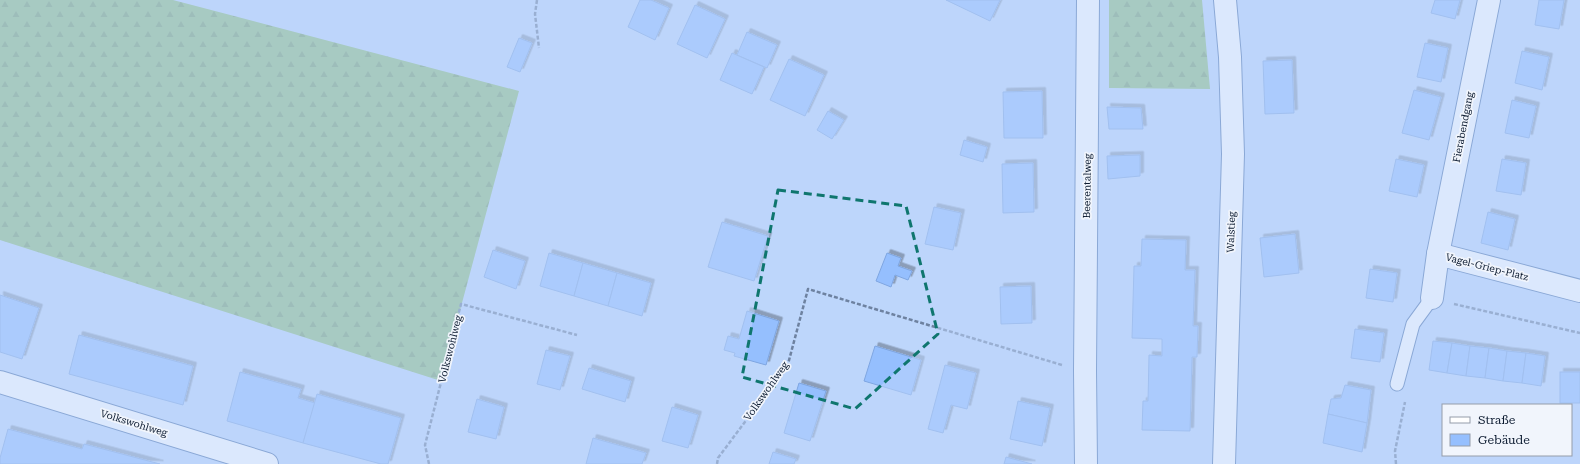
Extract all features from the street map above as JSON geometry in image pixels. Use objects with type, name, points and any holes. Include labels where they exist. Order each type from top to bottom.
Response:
[{"type":"street","name":"Beerentalweg","points":[[1086,464],[1085,371],[1088,0]]},
{"type":"street","name":"Walstieg","points":[[1224,464],[1233,154],[1230,57],[1225,0]]},
{"type":"street","name":"Fierabendgang","points":[[1438,254],[1489,0]]},
{"type":"street","name":"Vagel-Griep-Platz","points":[[1432,298],[1438,254],[1580,291]]},
{"type":"street","name":"Volkswohlweg","points":[[0,382],[267,464]]},
{"type":"lane","points":[[1397,384],[1413,324],[1432,298]]},
{"type":"path","points":[[537,0],[534,14],[539,48]]},
{"type":"path","name":"Volkswohlweg","points":[[717,464],[718,458],[788,364],[808,289],[1085,371]]},
{"type":"path","points":[[1432,298],[1580,333]]},
{"type":"path","name":"Volkswohlweg","points":[[429,464],[425,445],[461,304],[578,334]]},
{"type":"highlighted area","points":[[778,190],[906,206],[938,334],[855,409],[742,377]]},
{"type":"green space","points":[[0,0],[173,0],[519,91],[441,381],[0,240]]},
{"type":"green space","points":[[1109,0],[1202,0],[1210,89],[1109,88]]},
{"type":"building","points":[[640,0],[651,0],[669,8],[655,40],[628,27]]},
{"type":"building","points":[[946,0],[1000,0],[990,21]]},
{"type":"building","points":[[1435,0],[1460,0],[1455,19],[1431,13]]},
{"type":"building","points":[[1539,0],[1564,0],[1559,29],[1535,25]]},
{"type":"building","points":[[695,5],[725,19],[707,58],[677,44]]},
{"type":"building","points":[[747,32],[777,45],[767,68],[737,55]]},
{"type":"building","points":[[519,38],[532,43],[520,72],[507,67]]},
{"type":"building","points":[[1425,43],[1448,48],[1441,82],[1417,77]]},
{"type":"building","points":[[1522,51],[1549,57],[1542,90],[1515,83]]},
{"type":"building","points":[[732,53],[764,67],[752,94],[720,80]]},
{"type":"building","points":[[789,59],[824,75],[805,116],[770,100]]},
{"type":"building","points":[[1292,60],[1294,113],[1265,114],[1263,61]]},
{"type":"building","points":[[1414,90],[1441,97],[1429,140],[1402,133]]},
{"type":"building","points":[[1042,91],[1043,138],[1004,138],[1003,92]]},
{"type":"building","points":[[1512,100],[1536,106],[1529,138],[1505,133]]},
{"type":"building","points":[[1107,107],[1141,108],[1143,129],[1109,129]]},
{"type":"building","points":[[828,111],[844,120],[832,139],[817,130]]},
{"type":"building","points":[[964,140],[987,147],[983,162],[960,155]]},
{"type":"building","points":[[1140,155],[1140,176],[1108,179],[1107,156]]},
{"type":"building","points":[[1396,159],[1424,165],[1417,197],[1389,191]]},
{"type":"building","points":[[1502,159],[1526,163],[1521,195],[1496,191]]},
{"type":"building","points":[[1033,163],[1034,212],[1003,213],[1002,164]]},
{"type":"building","points":[[934,207],[961,213],[953,250],[925,244]]},
{"type":"building","points":[[1488,212],[1515,219],[1508,250],[1481,243]]},
{"type":"building","points":[[722,222],[768,236],[754,281],[708,267]]},
{"type":"building","points":[[1295,234],[1299,273],[1264,277],[1260,238]]},
{"type":"building","points":[[1142,239],[1186,240],[1185,270],[1195,270],[1193,326],[1198,326],[1197,357],[1192,357],[1190,431],[1142,430],[1143,401],[1148,401],[1149,355],[1162,356],[1162,339],[1132,338],[1134,266],[1141,266]]},
{"type":"building","points":[[493,250],[525,261],[516,289],[484,277]]},
{"type":"building","points":[[549,253],[583,263],[574,296],[540,286]]},
{"type":"building","points":[[887,253],[901,258],[898,266],[912,271],[908,280],[895,275],[891,287],[876,281]]},
{"type":"building","points":[[583,263],[617,273],[608,306],[574,296]]},
{"type":"building","points":[[1370,269],[1397,273],[1393,302],[1366,298]]},
{"type":"building","points":[[617,273],[651,283],[642,316],[608,306]]},
{"type":"building","points":[[1031,286],[1032,323],[1001,324],[1000,287]]},
{"type":"building","points":[[0,295],[39,308],[22,359],[0,352]]},
{"type":"building","points":[[747,311],[779,321],[766,365],[734,356],[735,353],[724,350],[728,336],[739,339]]},
{"type":"building","points":[[1355,329],[1384,333],[1380,362],[1351,358]]},
{"type":"building","points":[[79,335],[193,366],[183,405],[69,374]]},
{"type":"building","points":[[1433,341],[1452,343],[1447,373],[1429,370]]},
{"type":"building","points":[[1452,343],[1470,346],[1466,376],[1447,373]]},
{"type":"building","points":[[875,346],[921,360],[911,395],[864,381]]},
{"type":"building","points":[[1470,346],[1489,348],[1485,378],[1466,376]]},
{"type":"building","points":[[1489,348],[1507,351],[1503,381],[1485,378]]},
{"type":"building","points":[[546,350],[570,356],[560,390],[537,384]]},
{"type":"building","points":[[1507,351],[1526,353],[1522,383],[1503,381]]},
{"type":"building","points":[[1526,353],[1545,356],[1541,386],[1522,383]]},
{"type":"building","points":[[945,365],[976,373],[967,409],[951,405],[943,433],[928,429]]},
{"type":"building","points":[[589,368],[631,381],[625,402],[582,389]]},
{"type":"building","points":[[240,372],[301,389],[298,398],[315,403],[303,443],[227,421]]},
{"type":"building","points":[[1560,372],[1580,372],[1580,403],[1560,403]]},
{"type":"building","points":[[799,383],[826,391],[810,441],[784,433]]},
{"type":"building","points":[[1345,385],[1371,390],[1367,423],[1328,414],[1331,399],[1341,398]]},
{"type":"building","points":[[317,394],[401,418],[388,464],[381,464],[303,443]]},
{"type":"building","points":[[477,399],[504,407],[496,439],[468,432]]},
{"type":"building","points":[[1018,401],[1050,408],[1042,446],[1010,439]]},
{"type":"building","points":[[672,407],[698,415],[688,448],[662,441]]},
{"type":"building","points":[[1328,414],[1367,423],[1362,452],[1323,443]]},
{"type":"building","points":[[8,429],[82,449],[84,444],[160,464],[0,464],[0,458]]},
{"type":"building","points":[[593,438],[646,453],[642,464],[586,464]]},
{"type":"building","points":[[773,452],[796,459],[794,464],[769,464]]},
{"type":"building","points":[[1006,457],[1032,464],[1004,464]]}]
